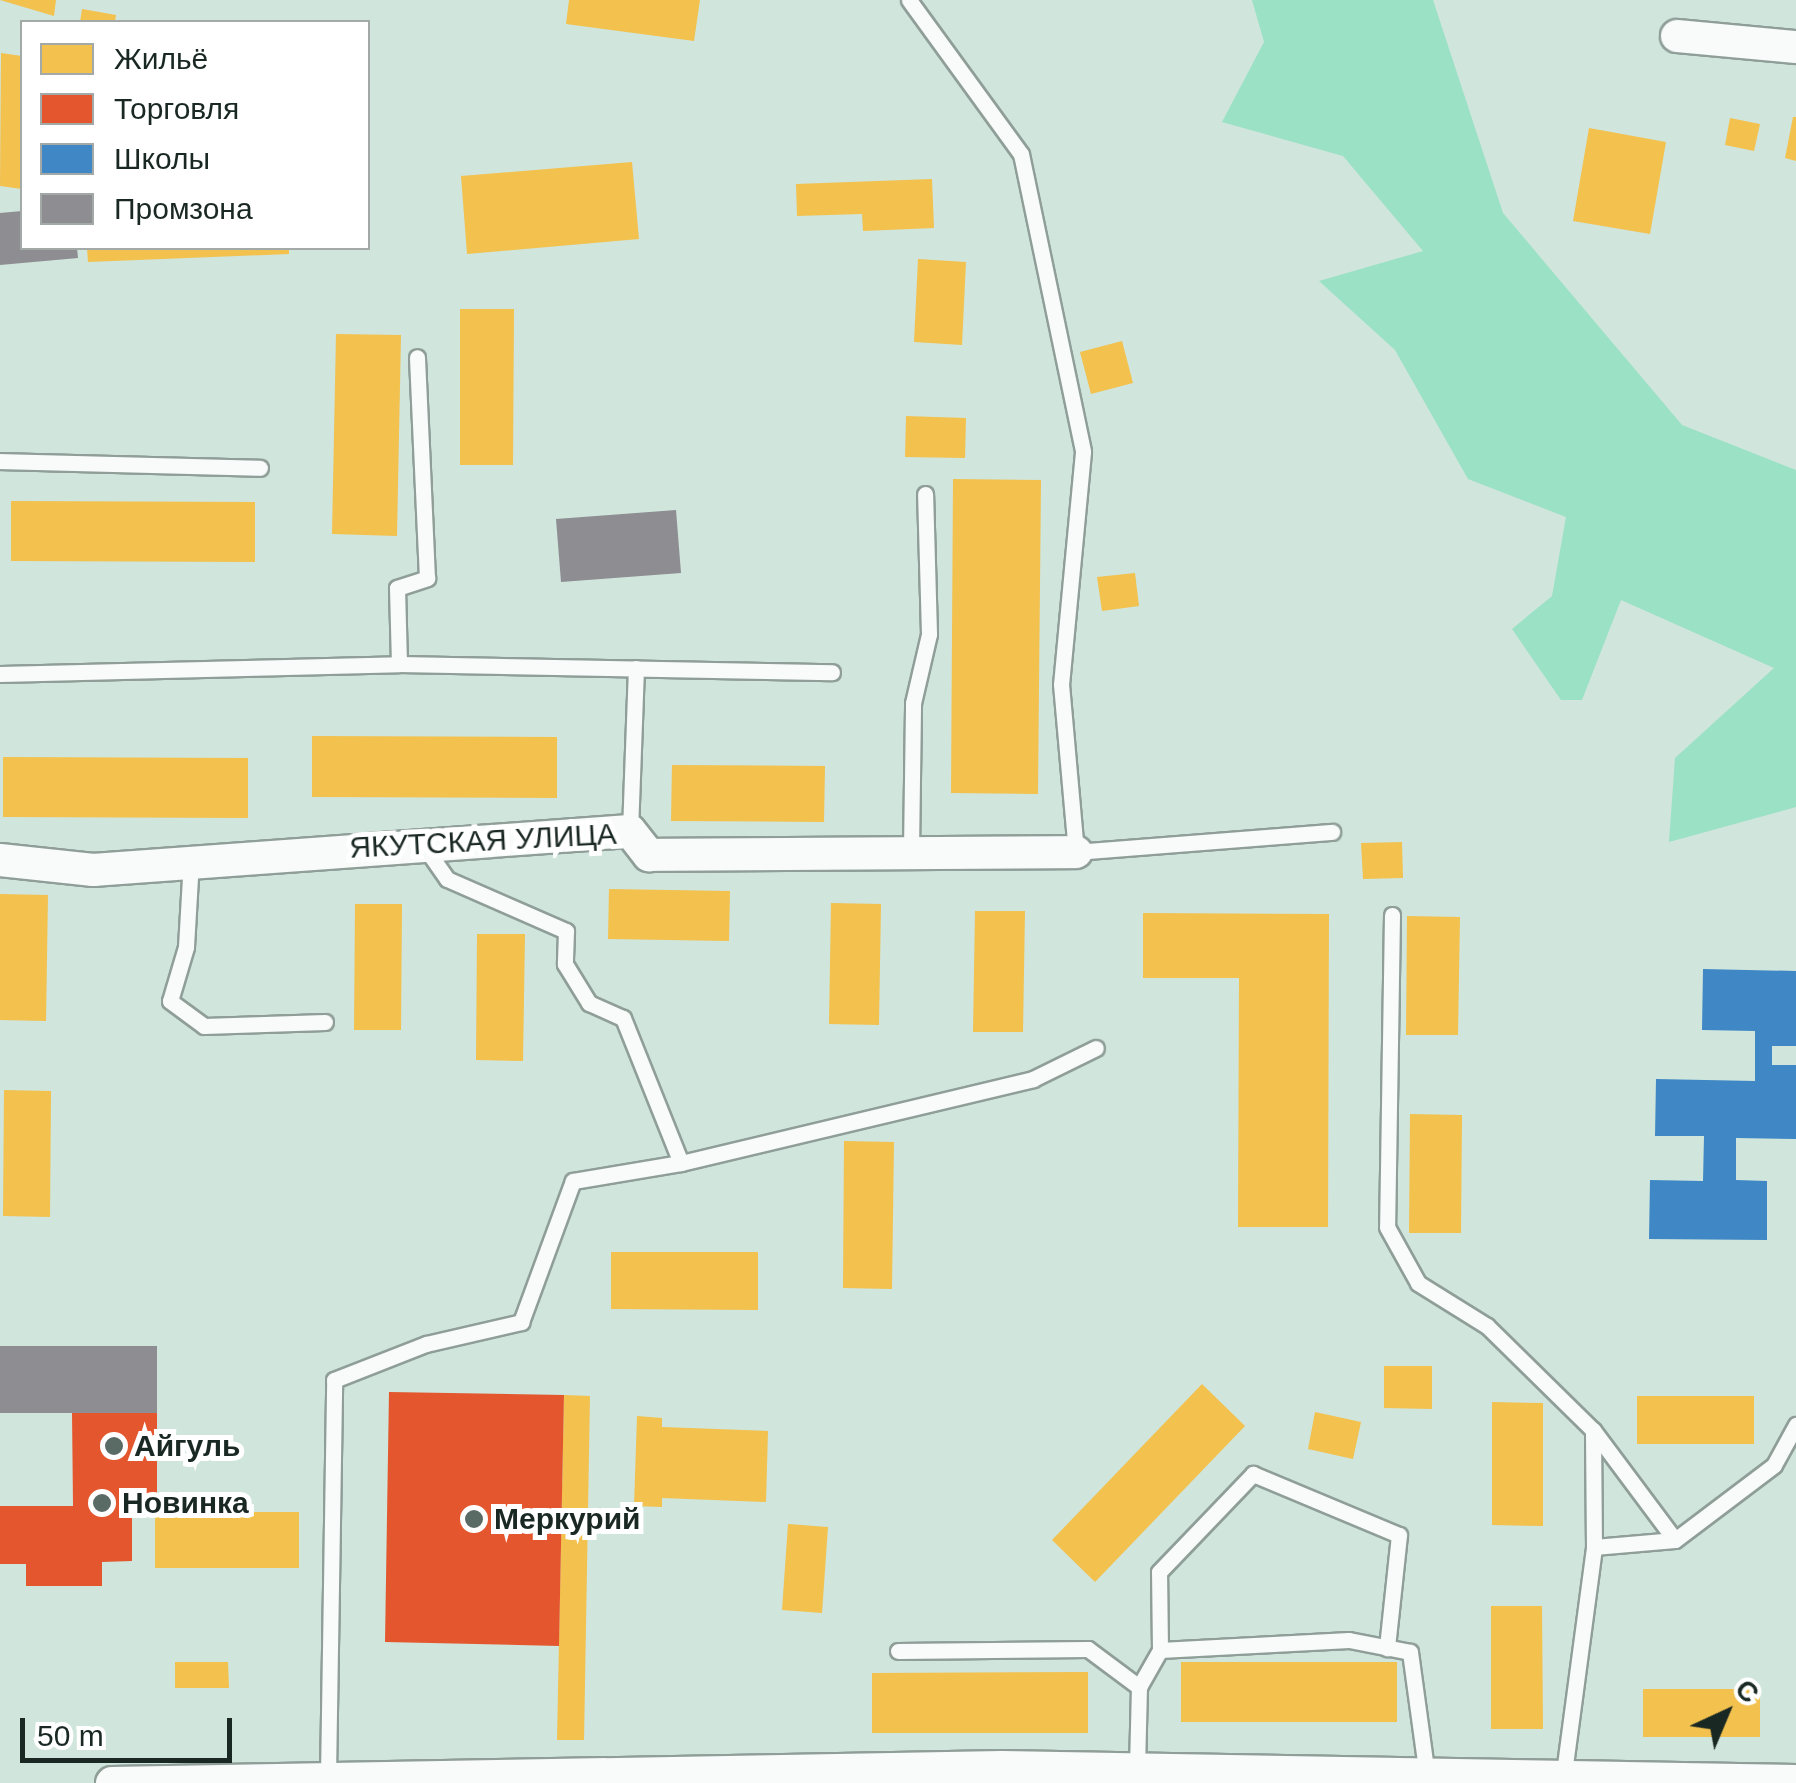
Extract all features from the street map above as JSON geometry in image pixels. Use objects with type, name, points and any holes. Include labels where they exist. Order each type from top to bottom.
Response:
[{"type":"street","points":[[1677,36],[1796,47]]},
{"type":"street","name":"ЯКУТСКАЯ УЛИЦА","points":[[0,860],[94,870],[192,860],[630,832],[649,855],[1076,852]]},
{"type":"street","points":[[112,1783],[328,1776],[484,1780],[1002,1775],[1137,1768],[1530,1781],[1796,1781]]},
{"type":"lane","points":[[908,0],[1021,154],[1083,452],[1061,684],[1076,852],[1332,832]]},
{"type":"lane","points":[[399,664],[397,588],[428,578],[417,357]]},
{"type":"lane","points":[[0,460],[260,468]]},
{"type":"lane","points":[[911,851],[913,704],[929,634],[925,494]]},
{"type":"lane","points":[[0,674],[399,664],[832,672]]},
{"type":"lane","points":[[630,832],[636,668]]},
{"type":"lane","points":[[424,846],[447,879],[566,931],[565,964],[589,1003],[622,1018],[681,1163]]},
{"type":"lane","points":[[192,860],[186,947],[170,1001],[204,1026],[325,1022]]},
{"type":"lane","points":[[1392,915],[1387,1227],[1418,1283],[1487,1326],[1593,1430],[1675,1540]]},
{"type":"lane","points":[[328,1776],[334,1380],[426,1344],[521,1322],[573,1182],[681,1163],[1033,1079],[1096,1048]]},
{"type":"lane","points":[[1594,1547],[1675,1540],[1774,1465],[1796,1425]]},
{"type":"lane","points":[[1563,1780],[1594,1547],[1593,1430]]},
{"type":"lane","points":[[1137,1768],[1139,1687],[1160,1650],[1159,1572],[1253,1474],[1399,1535],[1387,1648]]},
{"type":"lane","points":[[1160,1650],[1350,1640],[1410,1652],[1427,1776]]},
{"type":"lane","points":[[898,1651],[1088,1649],[1139,1687]]},
{"type":"shaded area","points":[[1252,0],[1433,0],[1503,213],[1682,425],[1796,470],[1796,807],[1669,842],[1675,758],[1774,668],[1621,600],[1582,700],[1561,700],[1512,629],[1552,596],[1566,517],[1468,479],[1395,350],[1319,281],[1423,251],[1343,156],[1222,122],[1264,42]]},
{"type":"building: Жильё","points":[[0,0],[56,0],[54,16]]},
{"type":"building: Жильё","points":[[569,0],[700,0],[694,41],[566,24]]},
{"type":"building: Жильё","points":[[82,9],[116,15],[115,20],[80,20]]},
{"type":"building: Жильё","points":[[1,53],[20,56],[20,189],[0,186]]},
{"type":"building: Жильё","points":[[1796,117],[1796,161],[1785,158]]},
{"type":"building: Жильё","points":[[1730,118],[1760,124],[1754,151],[1725,145]]},
{"type":"building: Жильё","points":[[1589,128],[1666,142],[1650,234],[1573,221]]},
{"type":"building: Жильё","points":[[632,162],[639,239],[467,254],[461,176]]},
{"type":"building: Жильё","points":[[932,179],[934,228],[863,231],[862,214],[797,216],[796,184]]},
{"type":"building: Жильё","points":[[87,250],[289,250],[289,254],[88,262]]},
{"type":"building: Жильё","points":[[918,259],[966,262],[962,345],[914,342]]},
{"type":"building: Жильё","points":[[460,309],[514,309],[513,465],[460,465]]},
{"type":"building: Жильё","points":[[336,334],[401,335],[397,536],[332,534]]},
{"type":"building: Жильё","points":[[1122,341],[1133,383],[1091,394],[1080,352]]},
{"type":"building: Жильё","points":[[906,416],[966,418],[965,458],[905,457]]},
{"type":"building: Жильё","points":[[953,479],[1041,480],[1038,794],[951,793]]},
{"type":"building: Жильё","points":[[11,501],[255,502],[255,562],[11,561]]},
{"type":"building: Жильё","points":[[1135,573],[1139,606],[1102,611],[1097,577]]},
{"type":"building: Жильё","points":[[312,736],[557,737],[557,798],[312,797]]},
{"type":"building: Жильё","points":[[3,757],[248,758],[248,818],[3,817]]},
{"type":"building: Жильё","points":[[672,765],[825,766],[824,822],[671,821]]},
{"type":"building: Жильё","points":[[1402,842],[1403,878],[1363,879],[1361,843]]},
{"type":"building: Жильё","points":[[609,889],[730,891],[729,941],[608,939]]},
{"type":"building: Жильё","points":[[0,894],[48,895],[46,1021],[0,1020]]},
{"type":"building: Жильё","points":[[831,903],[881,904],[879,1025],[829,1024]]},
{"type":"building: Жильё","points":[[355,904],[402,904],[401,1030],[354,1030]]},
{"type":"building: Жильё","points":[[975,911],[1025,911],[1023,1032],[973,1032]]},
{"type":"building: Жильё","points":[[1143,913],[1329,914],[1328,1227],[1238,1227],[1239,978],[1143,978]]},
{"type":"building: Жильё","points":[[1407,916],[1460,917],[1458,1035],[1406,1035]]},
{"type":"building: Жильё","points":[[477,934],[525,934],[523,1061],[476,1060]]},
{"type":"building: Жильё","points":[[4,1090],[51,1091],[50,1217],[3,1216]]},
{"type":"building: Жильё","points":[[1410,1114],[1462,1115],[1461,1233],[1409,1233]]},
{"type":"building: Жильё","points":[[844,1141],[894,1142],[892,1289],[843,1288]]},
{"type":"building: Жильё","points":[[611,1252],[758,1252],[758,1310],[611,1309]]},
{"type":"building: Жильё","points":[[1384,1366],[1432,1366],[1432,1409],[1384,1408]]},
{"type":"building: Жильё","points":[[1202,1384],[1245,1426],[1095,1582],[1052,1540]]},
{"type":"building: Жильё","points":[[564,1395],[590,1396],[584,1740],[557,1740]]},
{"type":"building: Жильё","points":[[1637,1396],[1754,1396],[1754,1444],[1637,1444]]},
{"type":"building: Жильё","points":[[1492,1402],[1543,1403],[1543,1526],[1492,1525]]},
{"type":"building: Жильё","points":[[1315,1412],[1361,1422],[1353,1459],[1308,1449]]},
{"type":"building: Жильё","points":[[637,1416],[662,1418],[662,1427],[768,1431],[766,1502],[662,1498],[662,1507],[634,1506]]},
{"type":"building: Жильё","points":[[155,1512],[299,1512],[299,1568],[155,1568]]},
{"type":"building: Жильё","points":[[788,1524],[828,1527],[822,1613],[782,1610]]},
{"type":"building: Жильё","points":[[1491,1606],[1542,1606],[1543,1729],[1491,1729]]},
{"type":"building: Жильё","points":[[175,1662],[228,1662],[229,1688],[175,1688]]},
{"type":"building: Жильё","points":[[1181,1662],[1397,1662],[1397,1722],[1181,1722]]},
{"type":"building: Жильё","points":[[1088,1672],[1088,1733],[872,1733],[872,1673]]},
{"type":"building: Жильё","points":[[1643,1689],[1760,1689],[1760,1737],[1643,1737]]},
{"type":"building: Торговля","name":"Меркурий","points":[[389,1392],[564,1395],[559,1646],[385,1642]]},
{"type":"building: Торговля","name":"Новинка","points":[[72,1413],[157,1413],[157,1499],[132,1499],[132,1561],[102,1562],[102,1586],[26,1586],[26,1564],[0,1564],[0,1506],[73,1506]]},
{"type":"building: Школы","points":[[1703,969],[1796,971],[1796,1046],[1772,1046],[1772,1065],[1796,1065],[1796,1139],[1736,1138],[1736,1180],[1767,1181],[1767,1240],[1649,1239],[1650,1180],[1703,1181],[1704,1136],[1655,1136],[1656,1079],[1755,1081],[1755,1031],[1702,1030]]},
{"type":"building: Промзона","points":[[20,211],[20,250],[77,250],[78,258],[0,265],[0,213]]},
{"type":"building: Промзона","points":[[676,510],[681,573],[561,582],[556,519]]},
{"type":"building: Промзона","points":[[0,1346],[157,1346],[157,1413],[0,1413]]},
{"type":"place","name":"Айгуль","points":[[114,1446]]},
{"type":"place","name":"Новинка","points":[[102,1503]]},
{"type":"place","name":"Меркурий","points":[[474,1519]]}]
